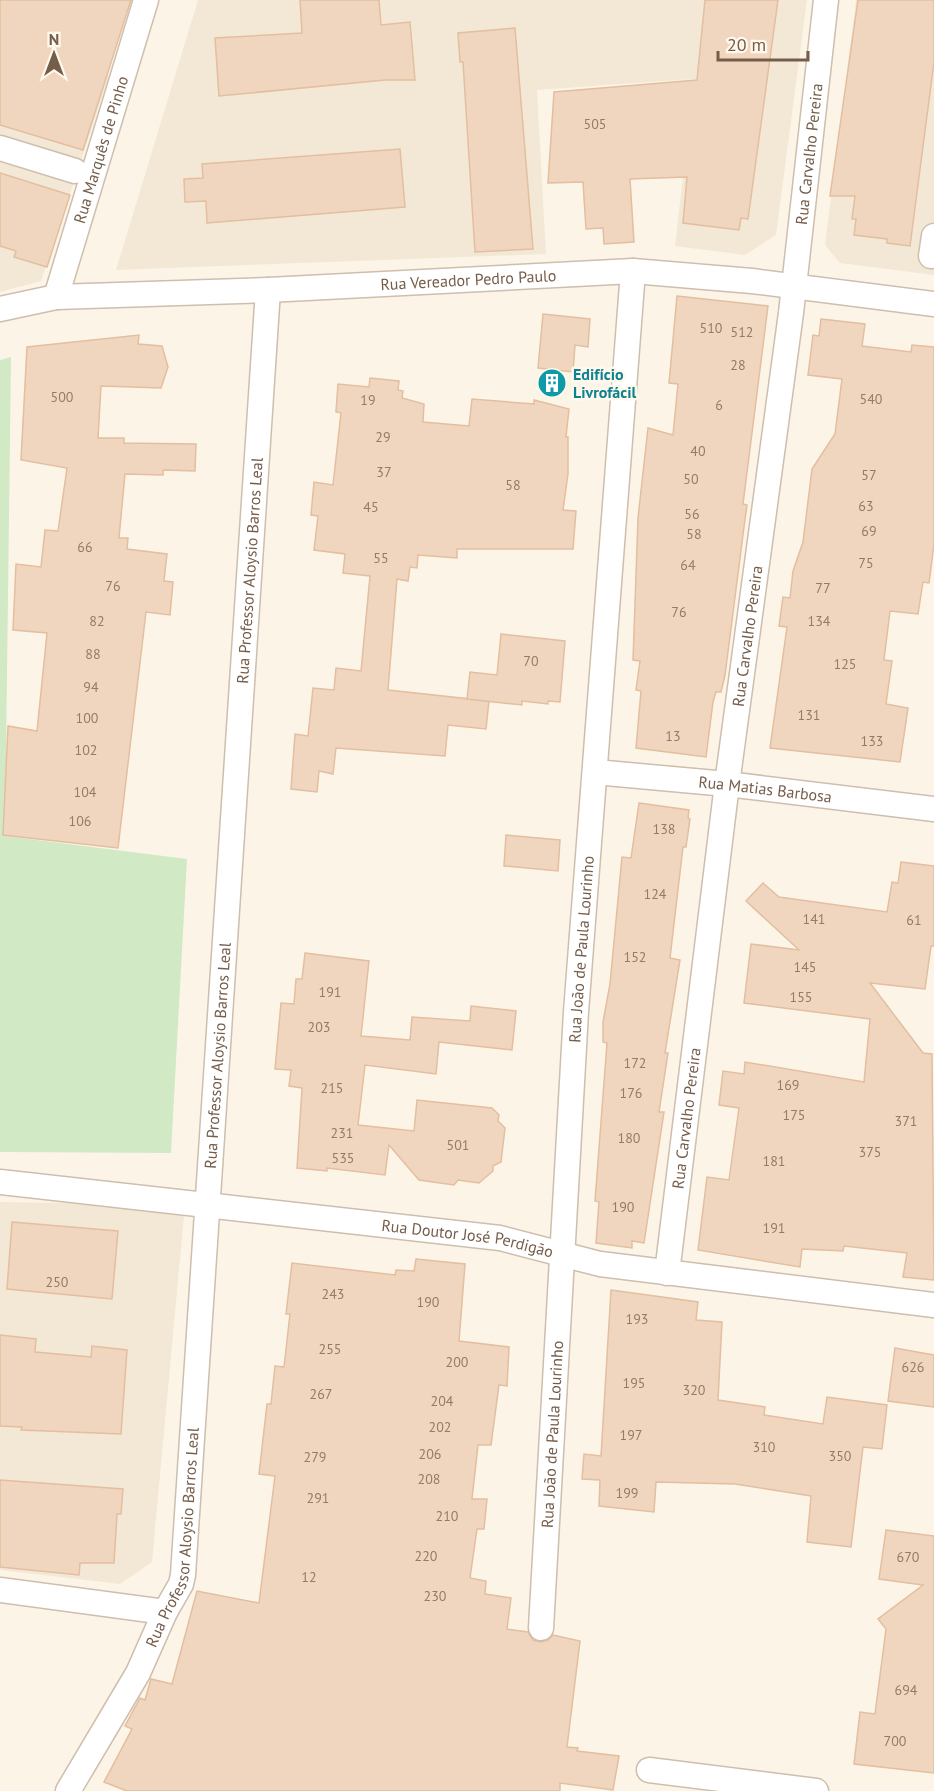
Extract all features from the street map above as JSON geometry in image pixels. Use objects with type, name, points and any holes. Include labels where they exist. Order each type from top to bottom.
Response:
[{"type":"street","name":"Rua Marquês de Pinho","points":[[56,297],[146,0]]},
{"type":"street","name":"Rua Carvalho Pereira","points":[[667,1273],[728,784],[794,287],[826,0]]},
{"type":"street","points":[[0,148],[75,171]]},
{"type":"street","name":"Rua Vereador Pedro Paulo","points":[[0,309],[56,297],[268,290],[633,271],[741,280],[934,304]]},
{"type":"street","name":"Rua João de Paula Lourinho","points":[[541,1628],[576,1012],[633,271]]},
{"type":"street","name":"Rua Professor Aloysio Barros Leal","points":[[68,1791],[138,1673],[165,1612],[181,1584],[183,1575],[268,290]]},
{"type":"street","name":"Rua Matias Barbosa","points":[[595,772],[728,784],[934,809]]},
{"type":"street","name":"Rua Doutor José Perdigão","points":[[0,1182],[500,1238],[600,1264],[934,1305]]},
{"type":"street","points":[[0,1590],[165,1612]]},
{"type":"street","points":[[649,1770],[816,1791]]},
{"type":"shaded area","points":[[198,0],[807,0],[776,235],[745,255],[675,246],[694,79],[537,90],[546,254],[116,270]]},
{"type":"shaded area","points":[[856,0],[934,0],[934,275],[840,263],[825,245]]},
{"type":"shaded area","points":[[0,43],[109,76],[41,281],[0,292]]},
{"type":"shaded area","points":[[0,1202],[185,1205],[152,1562],[120,1584],[0,1570]]},
{"type":"green space","points":[[11,357],[5,836],[187,859],[171,1153],[0,1152],[0,360]]},
{"type":"building","points":[[0,0],[131,0],[83,150],[0,125]]},
{"type":"building","points":[[300,0],[379,0],[381,25],[410,22],[415,80],[385,80],[219,96],[215,38],[302,33]]},
{"type":"building","points":[[705,0],[778,0],[748,219],[741,218],[739,230],[683,223],[687,177],[630,179],[634,242],[604,244],[603,228],[586,229],[583,182],[548,183],[554,92],[697,80]]},
{"type":"building","points":[[858,0],[934,0],[934,62],[910,246],[887,243],[887,239],[854,235],[856,219],[852,219],[855,196],[830,196]]},
{"type":"building","points":[[515,28],[533,249],[475,252],[463,62],[460,62],[458,33]]},
{"type":"building","points":[[400,149],[405,207],[207,223],[206,201],[185,202],[184,179],[203,178],[202,164]]},
{"type":"building","points":[[0,173],[70,195],[47,267],[14,257],[16,251],[0,246]]},
{"type":"building","points":[[677,296],[768,306],[743,504],[747,505],[725,675],[721,692],[716,692],[713,702],[706,757],[636,748],[641,691],[636,690],[640,661],[633,660],[638,518],[648,428],[673,435],[678,384],[669,383]]},
{"type":"building","points":[[543,314],[590,319],[588,347],[575,345],[573,372],[538,368]]},
{"type":"building","points":[[821,319],[865,324],[862,346],[911,352],[912,345],[934,347],[934,544],[929,583],[923,582],[918,614],[890,611],[884,660],[892,661],[886,704],[908,708],[900,762],[770,748],[787,627],[779,626],[783,597],[790,598],[793,571],[803,542],[812,469],[835,434],[842,379],[808,375],[813,335],[819,336]]},
{"type":"building","points":[[139,335],[138,344],[162,346],[168,367],[161,388],[101,386],[98,438],[124,438],[124,443],[196,444],[195,471],[163,470],[163,475],[125,474],[119,538],[128,538],[127,549],[167,554],[164,581],[173,582],[170,615],[146,612],[118,848],[3,835],[8,726],[37,731],[47,633],[13,630],[16,564],[41,567],[45,530],[58,531],[67,468],[21,460],[27,347]]},
{"type":"building","points":[[370,378],[399,381],[398,390],[403,391],[402,398],[424,404],[423,422],[469,426],[472,399],[534,404],[534,400],[569,409],[566,437],[568,437],[568,474],[563,510],[576,511],[573,549],[457,549],[457,558],[418,555],[417,568],[410,567],[408,581],[397,579],[388,690],[489,701],[486,729],[448,725],[445,756],[336,748],[333,774],[319,771],[317,792],[291,789],[295,734],[308,736],[313,688],[334,690],[336,668],[361,671],[370,576],[343,573],[345,554],[314,550],[318,516],[311,515],[314,482],[333,485],[341,413],[336,412],[338,384],[369,387]]},
{"type":"building","points":[[501,634],[565,641],[560,702],[548,701],[548,704],[522,701],[522,705],[467,699],[470,672],[497,675]]},
{"type":"building","points":[[639,803],[689,810],[688,818],[690,819],[686,847],[683,847],[670,958],[680,960],[665,1053],[668,1053],[659,1112],[664,1112],[644,1243],[632,1241],[632,1248],[596,1243],[599,1202],[595,1201],[607,1043],[603,1042],[603,1022],[610,984],[622,857],[631,858]]},
{"type":"building","points":[[506,835],[560,840],[558,871],[504,866]]},
{"type":"building","points":[[901,862],[934,866],[934,946],[931,946],[925,989],[870,983],[923,1053],[932,1054],[934,1280],[903,1277],[907,1253],[844,1246],[843,1251],[802,1249],[800,1267],[698,1250],[707,1177],[729,1180],[739,1108],[719,1105],[723,1071],[744,1074],[745,1062],[864,1082],[870,1019],[744,1003],[751,944],[799,950],[746,901],[763,883],[779,897],[887,912],[892,882],[898,883]]},
{"type":"building","points":[[305,953],[369,961],[361,1036],[410,1040],[412,1017],[470,1021],[471,1006],[516,1011],[512,1050],[439,1042],[436,1074],[365,1065],[358,1125],[414,1131],[417,1100],[492,1108],[499,1115],[498,1121],[505,1128],[501,1162],[493,1166],[493,1171],[479,1183],[458,1180],[454,1185],[419,1180],[389,1145],[385,1175],[327,1168],[327,1171],[297,1168],[302,1088],[289,1086],[291,1070],[275,1069],[281,1003],[294,1004],[296,979],[302,979]]},
{"type":"building","points":[[12,1222],[118,1231],[112,1299],[7,1289]]},
{"type":"building","points":[[416,1259],[465,1264],[459,1341],[509,1347],[507,1386],[499,1385],[491,1445],[478,1445],[472,1499],[487,1499],[484,1529],[477,1529],[470,1578],[486,1581],[485,1594],[511,1598],[507,1629],[528,1632],[533,1640],[540,1642],[548,1640],[553,1635],[580,1641],[567,1747],[578,1748],[577,1751],[619,1756],[613,1790],[560,1783],[560,1791],[127,1791],[104,1782],[132,1729],[125,1726],[140,1698],[145,1700],[151,1679],[172,1684],[197,1591],[259,1603],[275,1476],[259,1474],[267,1404],[271,1404],[275,1366],[284,1367],[290,1314],[286,1314],[292,1263],[395,1275],[396,1270],[414,1271]]},
{"type":"building","points":[[611,1290],[698,1302],[696,1320],[722,1322],[718,1400],[765,1407],[764,1415],[823,1424],[827,1397],[887,1405],[882,1449],[863,1447],[851,1547],[807,1542],[811,1496],[735,1484],[656,1482],[654,1512],[599,1506],[600,1480],[582,1479],[584,1454],[601,1456]]},
{"type":"building","points":[[0,1335],[36,1339],[35,1352],[91,1357],[92,1346],[127,1350],[121,1434],[21,1430],[22,1427],[0,1426]]},
{"type":"building","points":[[895,1348],[934,1355],[934,1407],[888,1401]]},
{"type":"building","points":[[0,1480],[123,1489],[121,1514],[117,1514],[114,1563],[80,1563],[79,1575],[0,1567]]},
{"type":"building","points":[[886,1530],[934,1536],[934,1773],[854,1764],[860,1712],[875,1714],[886,1629],[878,1619],[923,1585],[879,1579]]},
{"type":"place","name":"Edifício Livrofácil","points":[[552,383]]}]
